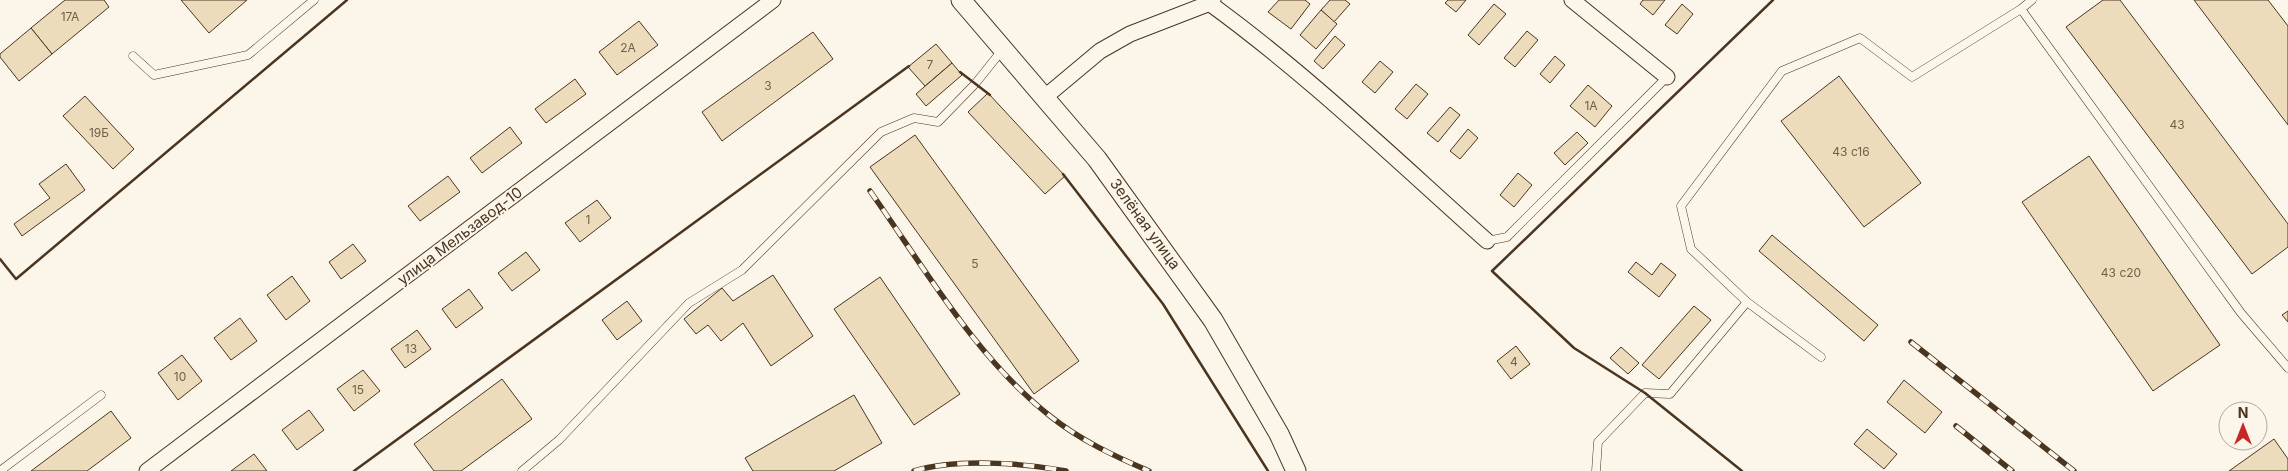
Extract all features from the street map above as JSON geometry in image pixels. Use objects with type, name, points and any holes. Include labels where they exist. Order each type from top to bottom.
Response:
[{"type":"street","name":"улица Мельзавод-10","points":[[147,471],[773,0]]},
{"type":"street","name":"Зелёная улица","points":[[961,0],[1098,158],[1213,320],[1279,434],[1296,471]]},
{"type":"street","points":[[1572,0],[1668,77]]},
{"type":"street","points":[[1045,97],[1100,51],[1130,34],[1209,1],[1367,134],[1487,241]]},
{"type":"lane","points":[[132,56],[154,75],[248,55],[314,0]]},
{"type":"lane","points":[[1821,358],[1747,302],[1691,249],[1681,206],[1716,162],[1782,71],[1860,38],[1912,77],[2021,9],[2032,0]]},
{"type":"lane","points":[[2021,9],[2241,312],[2288,368]]},
{"type":"lane","points":[[522,471],[559,440],[690,303],[742,270],[881,132],[914,118],[938,122],[975,84],[1003,49]]},
{"type":"lane","points":[[1487,241],[1507,238],[1668,77]]},
{"type":"lane","points":[[1596,471],[1598,442],[1645,394],[1670,394],[1747,302]]},
{"type":"lane","points":[[0,471],[101,395]]},
{"type":"building","points":[[65,0],[104,0],[109,7],[52,54],[31,28]]},
{"type":"building","points":[[181,0],[247,0],[209,33]]},
{"type":"building","points":[[1279,0],[1305,0],[1310,4],[1291,29],[1268,12]]},
{"type":"building","points":[[1330,0],[1345,0],[1350,4],[1334,22],[1321,10]]},
{"type":"building","points":[[1448,0],[1466,0],[1456,12],[1445,3]]},
{"type":"building","points":[[1643,0],[1665,0],[1653,15],[1640,4]]},
{"type":"building","points":[[2103,0],[2120,0],[2288,224],[2288,247],[2252,274],[2066,27]]},
{"type":"building","points":[[2194,0],[2268,0],[2288,26],[2288,125]]},
{"type":"building","points":[[1494,4],[1506,14],[1479,45],[1468,35]]},
{"type":"building","points":[[1682,4],[1693,14],[1677,34],[1665,25]]},
{"type":"building","points":[[1321,10],[1337,24],[1316,49],[1300,35]]},
{"type":"building","points":[[639,21],[658,45],[617,75],[599,52]]},
{"type":"building","points":[[31,28],[52,54],[19,81],[0,57],[0,54]]},
{"type":"building","points":[[1527,31],[1538,40],[1515,67],[1504,58]]},
{"type":"building","points":[[813,32],[833,59],[722,141],[702,112]]},
{"type":"building","points":[[1335,36],[1345,45],[1323,69],[1314,61]]},
{"type":"building","points":[[936,44],[952,63],[925,86],[908,67]]},
{"type":"building","points":[[1555,56],[1565,65],[1550,83],[1540,74]]},
{"type":"building","points":[[1380,61],[1393,72],[1375,93],[1362,82]]},
{"type":"building","points":[[952,63],[962,75],[926,106],[916,94]]},
{"type":"building","points":[[1839,76],[1921,183],[1864,227],[1781,121]]},
{"type":"building","points":[[575,79],[586,94],[546,123],[535,109]]},
{"type":"building","points":[[1416,84],[1428,94],[1407,119],[1395,109]]},
{"type":"building","points":[[1588,85],[1612,106],[1595,127],[1570,106]]},
{"type":"building","points":[[988,93],[1065,176],[1045,194],[968,112]]},
{"type":"building","points":[[85,96],[134,149],[113,169],[63,116]]},
{"type":"building","points":[[1450,107],[1460,115],[1438,142],[1427,133]]},
{"type":"building","points":[[510,127],[522,143],[482,173],[470,158]]},
{"type":"building","points":[[1468,129],[1478,138],[1460,159],[1450,151]]},
{"type":"building","points":[[1577,132],[1588,143],[1565,165],[1554,153]]},
{"type":"building","points":[[915,135],[1079,361],[1034,394],[870,167]]},
{"type":"building","points":[[2089,156],[2220,345],[2153,391],[2022,202]]},
{"type":"building","points":[[66,164],[85,190],[22,236],[14,224],[50,198],[39,184]]},
{"type":"building","points":[[1518,173],[1532,185],[1514,207],[1500,195]]},
{"type":"building","points":[[448,176],[460,192],[420,221],[408,206]]},
{"type":"building","points":[[597,200],[611,218],[580,242],[565,223]]},
{"type":"building","points":[[1772,235],[1878,325],[1864,341],[1759,251]]},
{"type":"building","points":[[353,244],[366,261],[341,279],[329,262]]},
{"type":"building","points":[[526,252],[540,270],[512,291],[498,273]]},
{"type":"building","points":[[1636,262],[1652,275],[1661,263],[1676,275],[1659,297],[1628,272]]},
{"type":"building","points":[[773,275],[813,336],[771,366],[743,323],[721,341],[708,325],[696,334],[684,319],[722,288],[733,301]]},
{"type":"building","points":[[292,276],[310,301],[286,320],[267,295]]},
{"type":"building","points":[[880,277],[960,394],[914,425],[834,309]]},
{"type":"building","points":[[469,289],[483,308],[456,328],[442,309]]},
{"type":"building","points":[[627,301],[642,321],[617,340],[602,320]]},
{"type":"building","points":[[1694,306],[1711,320],[1659,379],[1642,365]]},
{"type":"building","points":[[2288,311],[2288,322],[2282,315]]},
{"type":"building","points":[[240,318],[257,341],[231,360],[214,338]]},
{"type":"building","points":[[417,330],[431,349],[405,368],[391,349]]},
{"type":"building","points":[[1516,346],[1530,364],[1511,379],[1497,361]]},
{"type":"building","points":[[1621,347],[1639,363],[1628,374],[1610,358]]},
{"type":"building","points":[[182,355],[202,381],[178,400],[158,373]]},
{"type":"building","points":[[363,370],[380,391],[354,411],[337,389]]},
{"type":"building","points":[[502,379],[532,419],[461,471],[434,471],[414,444]]},
{"type":"building","points":[[1904,380],[1942,412],[1925,433],[1887,402]]},
{"type":"building","points":[[854,395],[882,443],[834,471],[753,471],[745,458]]},
{"type":"building","points":[[309,410],[324,430],[297,450],[282,430]]},
{"type":"building","points":[[111,411],[131,438],[87,471],[31,471]]},
{"type":"building","points":[[1867,429],[1897,454],[1884,469],[1854,444]]},
{"type":"building","points":[[2274,439],[2288,459],[2288,471],[2229,471],[2257,451],[2268,451],[2268,443]]},
{"type":"building","points":[[254,454],[267,471],[231,471]]},
{"type":"railway","points":[[870,191],[952,310],[998,367],[1023,393],[1073,433],[1149,471]]},
{"type":"railway","points":[[1911,342],[2074,471]]},
{"type":"railway","points":[[1956,426],[2012,471]]},
{"type":"railway","points":[[914,471],[949,464],[969,463],[1010,464],[1066,471]]},
{"type":"wall","points":[[0,259],[16,279],[347,0]]},
{"type":"wall","points":[[1742,471],[1645,393],[1574,348],[1492,271],[1773,0]]},
{"type":"wall","points":[[354,471],[909,66]]},
{"type":"wall","points":[[960,72],[990,95]]},
{"type":"wall","points":[[1063,174],[1163,304],[1268,471]]}]
